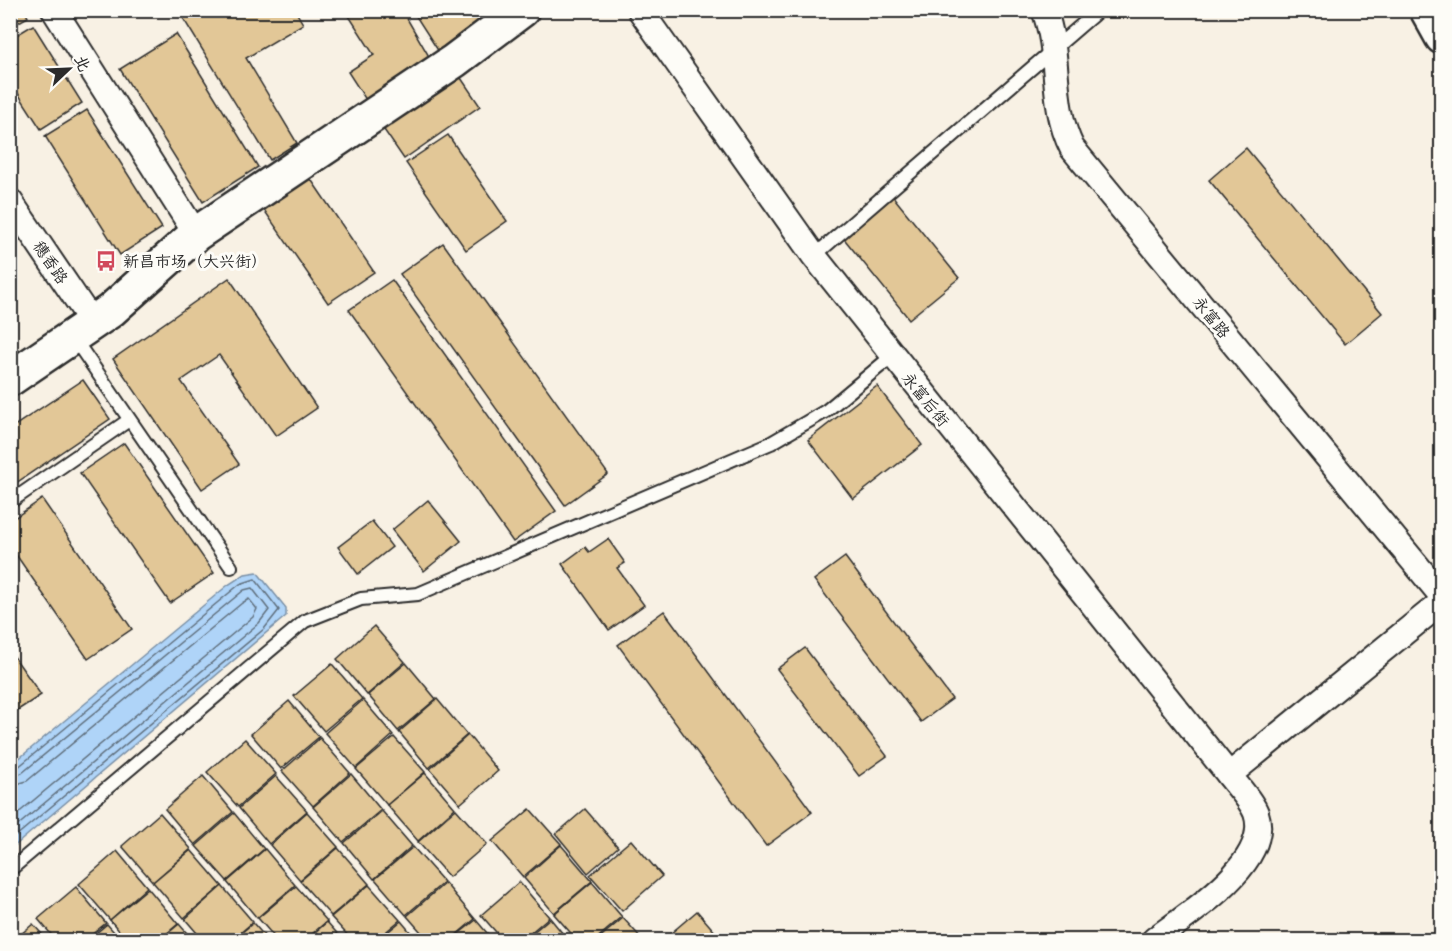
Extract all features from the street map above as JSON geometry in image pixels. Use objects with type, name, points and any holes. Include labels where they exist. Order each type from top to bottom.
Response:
[{"type":"street","points":[[54,10],[196,234]]},
{"type":"street","points":[[10,379],[110,311],[196,234],[454,61],[522,10]]},
{"type":"street","name":"永富后街","points":[[640,10],[814,256],[1229,775],[1255,811],[1259,830],[1255,847],[1246,862],[1224,884],[1154,940]]},
{"type":"street","name":"永富路","points":[[1044,10],[1053,48],[1056,91],[1062,127],[1072,148],[1442,596]]},
{"type":"street","points":[[1427,10],[1442,38]]},
{"type":"street","name":"穗香路","points":[[10,201],[82,329]]},
{"type":"street","points":[[1229,775],[1442,602]]},
{"type":"lane","points":[[814,256],[1099,10]]},
{"type":"lane","points":[[82,329],[129,420],[231,567]]},
{"type":"lane","points":[[10,870],[305,621],[361,599],[418,594],[771,443],[799,429],[826,411],[892,356]]},
{"type":"lane","points":[[10,502],[129,420]]},
{"type":"water","points":[[257,572],[286,608],[286,616],[11,849],[11,765],[228,585],[245,574]]},
{"type":"building","points":[[10,10],[24,10],[28,17],[10,27]]},
{"type":"building","points":[[195,10],[295,10],[303,24],[246,58],[297,143],[270,160],[183,18]]},
{"type":"building","points":[[358,10],[402,10],[430,58],[368,103],[348,72],[374,55],[349,16]]},
{"type":"building","points":[[412,10],[487,10],[491,18],[439,52]]},
{"type":"building","points":[[33,25],[82,103],[41,129],[10,81],[10,39]]},
{"type":"building","points":[[176,34],[258,167],[203,202],[120,69]]},
{"type":"building","points":[[459,75],[480,106],[404,159],[382,127]]},
{"type":"building","points":[[87,110],[162,228],[120,255],[45,136]]},
{"type":"building","points":[[448,135],[507,221],[466,250],[406,163]]},
{"type":"building","points":[[1246,148],[1382,313],[1345,344],[1209,180]]},
{"type":"building","points":[[308,175],[374,272],[328,303],[262,207]]},
{"type":"building","points":[[887,189],[959,278],[909,319],[837,230]]},
{"type":"building","points":[[443,243],[608,474],[565,505],[400,274]]},
{"type":"building","points":[[229,278],[317,408],[276,436],[219,355],[181,381],[239,464],[202,489],[113,359]]},
{"type":"building","points":[[392,280],[556,511],[513,542],[349,310]]},
{"type":"building","points":[[83,380],[110,419],[10,487],[10,429]]},
{"type":"building","points":[[877,386],[922,445],[853,499],[808,440]]},
{"type":"building","points":[[124,443],[214,573],[170,603],[80,473]]},
{"type":"building","points":[[42,499],[132,629],[88,659],[10,546],[10,521]]},
{"type":"building","points":[[428,500],[461,541],[424,571],[392,530]]},
{"type":"building","points":[[372,521],[392,547],[358,574],[338,547]]},
{"type":"building","points":[[608,539],[625,563],[617,568],[644,605],[609,630],[562,564],[585,547],[589,552]]},
{"type":"building","points":[[845,557],[952,699],[921,722],[814,580]]},
{"type":"building","points":[[664,611],[812,812],[766,846],[618,645]]},
{"type":"building","points":[[374,626],[405,662],[367,695],[337,659]]},
{"type":"building","points":[[805,648],[887,756],[859,776],[777,669]]},
{"type":"building","points":[[10,651],[41,695],[10,715]]},
{"type":"building","points":[[406,663],[436,699],[398,731],[368,695]]},
{"type":"building","points":[[332,664],[362,699],[324,731],[294,696]]},
{"type":"building","points":[[437,699],[467,735],[429,768],[399,732]]},
{"type":"building","points":[[363,700],[393,735],[356,768],[325,733]]},
{"type":"building","points":[[289,701],[319,737],[281,769],[251,734]]},
{"type":"building","points":[[468,735],[498,771],[460,804],[430,769]]},
{"type":"building","points":[[394,737],[425,772],[387,805],[356,769]]},
{"type":"building","points":[[320,738],[350,773],[313,806],[282,771]]},
{"type":"building","points":[[245,739],[276,774],[238,807],[207,772]]},
{"type":"building","points":[[425,773],[455,808],[418,841],[387,805]]},
{"type":"building","points":[[351,774],[381,810],[343,842],[313,807]]},
{"type":"building","points":[[203,776],[233,812],[195,845],[165,809]]},
{"type":"building","points":[[276,776],[307,811],[269,844],[239,808]]},
{"type":"building","points":[[456,809],[487,844],[449,877],[418,842]]},
{"type":"building","points":[[530,809],[561,844],[523,877],[492,841]]},
{"type":"building","points":[[585,809],[618,847],[588,873],[556,834]]},
{"type":"building","points":[[382,811],[412,846],[374,879],[344,843]]},
{"type":"building","points":[[307,812],[338,847],[300,880],[270,845]]},
{"type":"building","points":[[160,813],[191,849],[153,882],[122,846]]},
{"type":"building","points":[[234,813],[264,849],[227,881],[196,846]]},
{"type":"building","points":[[631,840],[662,876],[622,911],[590,875]]},
{"type":"building","points":[[561,845],[592,881],[554,913],[524,878]]},
{"type":"building","points":[[413,847],[444,882],[406,915],[375,879]]},
{"type":"building","points":[[338,848],[369,884],[331,916],[300,881]]},
{"type":"building","points":[[265,849],[295,885],[257,918],[227,882]]},
{"type":"building","points":[[191,850],[222,886],[184,918],[153,882]]},
{"type":"building","points":[[117,851],[147,887],[110,920],[79,884]]},
{"type":"building","points":[[519,882],[549,917],[522,940],[503,940],[481,915]]},
{"type":"building","points":[[592,882],[622,917],[595,940],[577,940],[554,914]]},
{"type":"building","points":[[445,883],[475,919],[450,940],[428,940],[407,916]]},
{"type":"building","points":[[369,885],[400,920],[376,940],[352,940],[331,917]]},
{"type":"building","points":[[222,886],[253,922],[232,940],[203,940],[185,919]]},
{"type":"building","points":[[296,886],[327,921],[305,940],[277,940],[258,918]]},
{"type":"building","points":[[76,887],[106,923],[85,940],[56,940],[38,919]]},
{"type":"building","points":[[148,888],[178,924],[159,940],[127,940],[110,920]]},
{"type":"building","points":[[697,911],[722,940],[663,940]]},
{"type":"building","points":[[550,918],[568,940],[524,940]]},
{"type":"building","points":[[623,918],[643,940],[597,940]]},
{"type":"building","points":[[476,920],[493,940],[451,940]]},
{"type":"building","points":[[401,921],[417,940],[378,940]]},
{"type":"building","points":[[327,922],[343,940],[306,940]]},
{"type":"building","points":[[253,923],[268,940],[233,940]]},
{"type":"building","points":[[33,924],[47,940],[14,940]]},
{"type":"building","points":[[107,924],[121,940],[88,940]]},
{"type":"building","points":[[179,924],[193,940],[160,940]]},
{"type":"place","name":"新昌市场（大兴街）","points":[[106,261]]}]
